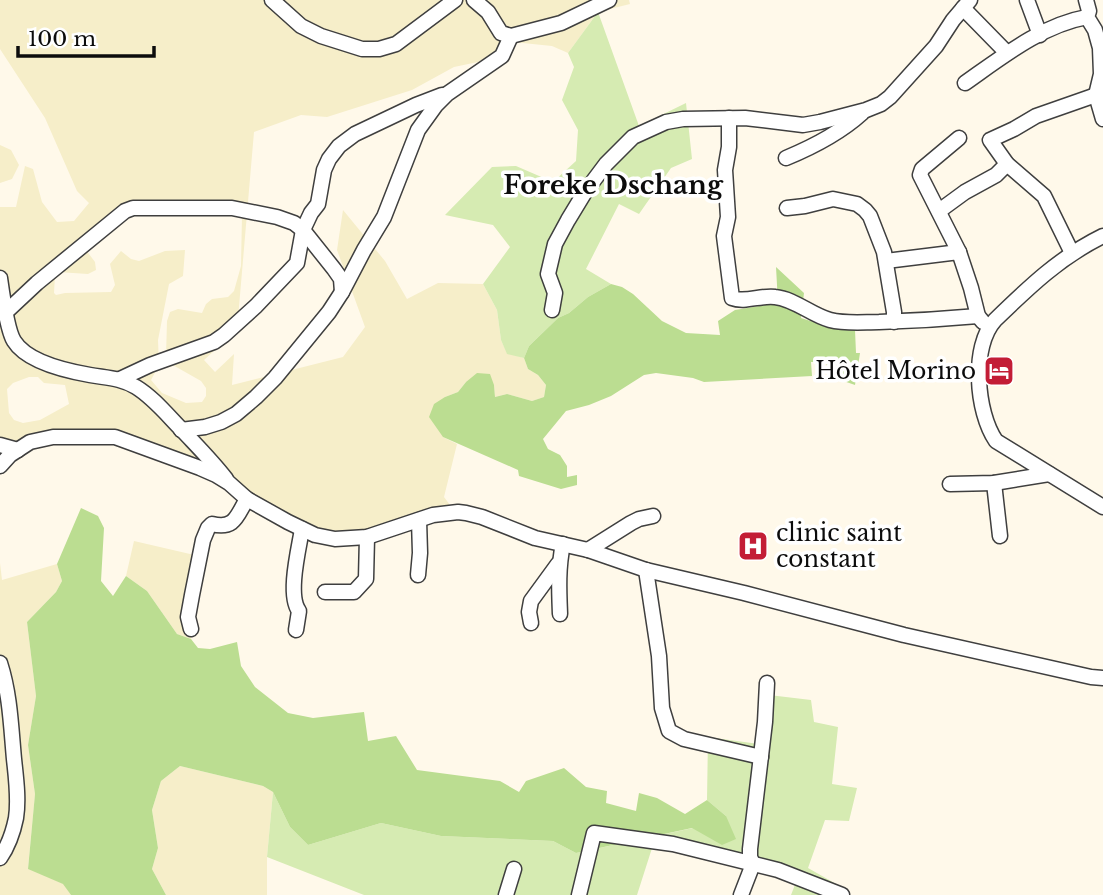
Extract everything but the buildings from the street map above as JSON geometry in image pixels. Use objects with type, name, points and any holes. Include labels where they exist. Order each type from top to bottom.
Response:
[{"type":"street","points":[[272,0],[302,26],[321,36],[362,49],[379,49],[396,44],[455,0]]},
{"type":"street","points":[[474,0],[488,12],[501,33],[511,36],[561,23],[609,0]]},
{"type":"street","points":[[1027,0],[1040,35]]},
{"type":"street","points":[[1086,0],[1089,11],[1087,17],[1100,48],[1101,74],[1096,95],[1103,119]]},
{"type":"street","points":[[552,310],[555,293],[548,274],[555,244],[573,211],[606,164],[633,137],[666,122],[683,119],[745,118],[803,125],[866,110],[890,97],[936,46],[966,4],[1007,53]]},
{"type":"street","points":[[965,83],[1007,53],[1040,35],[1064,23],[1087,17]]},
{"type":"street","points":[[181,430],[205,427],[236,414],[256,397],[294,355],[342,292],[384,216],[418,131],[447,94],[502,56],[511,36]]},
{"type":"street","points":[[120,379],[214,342],[224,335],[292,270],[297,262],[303,230],[318,204],[324,170],[339,146],[355,134],[416,105],[447,94]]},
{"type":"street","points":[[1072,253],[1044,196],[1007,164],[990,140],[1036,116],[1096,95]]},
{"type":"street","points":[[786,158],[835,134],[866,110]]},
{"type":"street","points":[[729,118],[729,147],[725,170],[728,217],[724,236],[732,298],[740,300],[775,296],[819,317],[850,323],[934,321],[978,316]]},
{"type":"street","points":[[959,138],[922,169],[920,175],[959,252],[978,316],[988,327]]},
{"type":"street","points":[[939,211],[965,192],[996,175],[1007,164]]},
{"type":"street","points":[[787,208],[833,199],[857,204],[870,216],[886,261],[894,321]]},
{"type":"street","points":[[6,313],[37,283],[125,211],[133,208],[232,208],[294,223],[303,230],[341,279],[342,292]]},
{"type":"street","points":[[1103,236],[1080,247],[1047,271],[988,327],[979,358],[980,397],[990,432],[996,441],[1103,507]]},
{"type":"street","points":[[886,261],[959,252]]},
{"type":"street","points":[[0,278],[13,339],[21,350],[32,358],[80,373],[120,379],[139,388],[247,499],[315,535],[335,539],[367,537],[433,515],[466,513],[535,538],[588,550],[646,570],[904,635],[1103,678]]},
{"type":"street","points":[[0,466],[10,455],[30,443],[53,437],[115,437],[200,468],[229,483]]},
{"type":"street","points":[[0,445],[18,450]]},
{"type":"street","points":[[950,484],[994,483],[1049,474]]},
{"type":"street","points":[[994,483],[1000,536]]},
{"type":"street","points":[[191,629],[188,617],[208,527],[212,524],[223,527],[230,524],[247,499]]},
{"type":"street","points":[[588,550],[631,523],[653,516]]},
{"type":"street","points":[[418,575],[419,520]]},
{"type":"street","points":[[296,631],[299,611],[294,604],[295,584],[302,529]]},
{"type":"street","points":[[325,592],[354,592],[366,579],[367,537]]},
{"type":"street","points":[[560,614],[559,562],[563,544]]},
{"type":"street","points":[[531,623],[531,601],[559,562]]},
{"type":"street","points":[[646,570],[659,656],[662,708],[669,732],[684,739],[761,757]]},
{"type":"street","points":[[0,663],[6,682],[5,702],[17,790],[16,817],[9,845],[0,858]]},
{"type":"street","points":[[741,895],[753,864],[750,849],[767,683]]},
{"type":"street","points":[[579,895],[594,833],[673,844],[778,870],[842,895]]},
{"type":"street","points":[[506,895],[514,869]]},
{"type":"shaded area","points":[[0,0],[629,0],[630,4],[598,12],[568,53],[552,46],[513,42],[478,62],[454,67],[412,90],[327,117],[301,115],[254,132],[237,330],[204,360],[215,372],[234,354],[232,385],[343,357],[365,327],[337,250],[343,210],[385,261],[407,299],[438,283],[483,284],[497,310],[501,340],[507,353],[524,358],[528,369],[538,375],[546,385],[544,397],[532,401],[507,394],[495,397],[494,385],[466,382],[458,392],[445,397],[443,437],[457,444],[444,497],[450,505],[458,504],[458,514],[337,542],[214,479],[114,441],[84,440],[32,446],[0,472],[0,207],[16,207],[25,166],[33,169],[42,202],[57,222],[74,221],[89,203],[77,191],[45,118],[0,49]],"holes":[[[136,210],[242,215],[241,266],[234,291],[228,297],[212,299],[202,313],[178,309],[170,312],[167,321],[166,356],[171,364],[201,381],[206,388],[206,396],[202,402],[186,403],[162,393],[151,380],[159,365],[158,340],[169,284],[183,276],[185,250],[165,251],[139,261],[131,259],[121,251],[110,264],[115,285],[111,292],[54,293],[55,275],[58,272],[88,274],[96,270],[95,262],[86,250],[108,225],[124,222]],[[29,377],[38,377],[44,383],[65,385],[69,404],[40,420],[23,423],[14,420],[9,413],[7,389],[13,383]]]},
{"type":"shaded area","points":[[0,145],[11,150],[19,165],[12,179],[0,183]]},
{"type":"shaded area","points":[[134,541],[203,557],[191,639],[177,634],[147,591],[126,576]]},
{"type":"shaded area","points":[[0,563],[2,580],[57,564],[62,581],[56,592],[27,622],[36,696],[28,745],[35,794],[28,868],[64,884],[71,895],[0,895]]},
{"type":"shaded area","points":[[180,766],[263,786],[273,792],[267,857],[267,895],[166,895],[152,869],[158,848],[152,810],[161,781]]},
{"type":"green space","points":[[598,12],[639,126],[686,103],[692,159],[671,168],[639,214],[619,204],[586,269],[611,284],[558,318],[529,346],[524,358],[507,354],[501,340],[497,310],[483,284],[510,247],[493,225],[445,215],[492,167],[516,166],[553,182],[576,161],[578,130],[562,100],[574,67],[568,53]]},
{"type":"green space","points":[[776,267],[804,293],[801,318],[855,330],[856,353],[860,353],[855,385],[829,376],[826,362],[811,362],[812,376],[704,382],[656,373],[644,375],[611,396],[566,411],[543,439],[548,449],[560,455],[567,466],[567,477],[577,475],[577,485],[561,489],[519,476],[518,470],[443,437],[429,417],[434,404],[458,392],[477,373],[490,374],[495,397],[507,394],[532,401],[544,397],[546,385],[538,375],[528,369],[524,358],[529,346],[558,318],[611,284],[633,294],[662,321],[686,333],[720,335],[718,321],[735,310],[778,303]]},
{"type":"green space","points":[[81,508],[98,516],[104,528],[101,581],[113,596],[126,576],[147,591],[177,634],[191,639],[198,648],[210,649],[237,642],[241,666],[255,687],[288,713],[313,718],[364,712],[368,741],[396,736],[417,770],[500,781],[519,792],[526,781],[564,768],[586,787],[607,791],[606,803],[636,811],[639,793],[657,798],[685,814],[707,800],[726,816],[736,839],[722,845],[692,828],[576,853],[553,841],[441,836],[381,823],[308,845],[290,827],[273,792],[263,786],[180,766],[161,781],[152,810],[158,848],[152,869],[166,895],[71,895],[63,884],[28,869],[35,794],[28,745],[36,696],[27,622],[56,592],[62,581],[57,564]]},
{"type":"green space","points":[[769,695],[811,700],[814,722],[838,727],[832,784],[857,788],[849,821],[825,820],[808,868],[838,885],[819,895],[791,895],[798,877],[653,845],[637,895],[364,895],[267,857],[273,792],[290,827],[308,845],[381,823],[441,836],[553,841],[576,853],[693,828],[726,816],[707,800],[708,737],[766,745]]},
{"type":"place","name":"Hôtel Morino","points":[[999,371]]},
{"type":"place","name":"clinic saint constant","points":[[753,546]]},
{"type":"district","name":"Foreke Dschang","points":[[613,185]]}]
